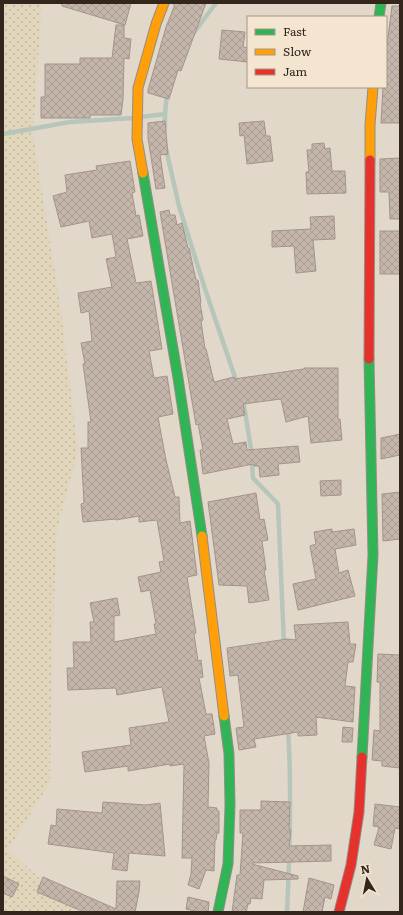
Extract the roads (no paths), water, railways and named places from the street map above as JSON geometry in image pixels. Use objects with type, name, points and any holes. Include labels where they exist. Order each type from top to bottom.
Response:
[{"type":"street","points":[[164,3],[156,24],[138,88],[137,139],[178,378],[202,533],[229,754],[230,805],[228,864],[218,912]]},
{"type":"street","points":[[379,16],[381,3]]},
{"type":"street","points":[[339,912],[351,865],[359,812],[373,555],[369,371],[370,125],[373,88]]},
{"type":"waterway","points":[[193,34],[216,3]]},
{"type":"waterway","points":[[165,128],[167,93]]},
{"type":"waterway","points":[[141,117],[165,114]]},
{"type":"waterway","points":[[3,134],[70,122],[133,118]]},
{"type":"waterway","points":[[166,149],[179,206],[237,383]]},
{"type":"waterway","points":[[243,399],[251,449],[253,478],[278,504],[284,645]]},
{"type":"waterway","points":[[287,912],[290,820],[288,728]]}]
